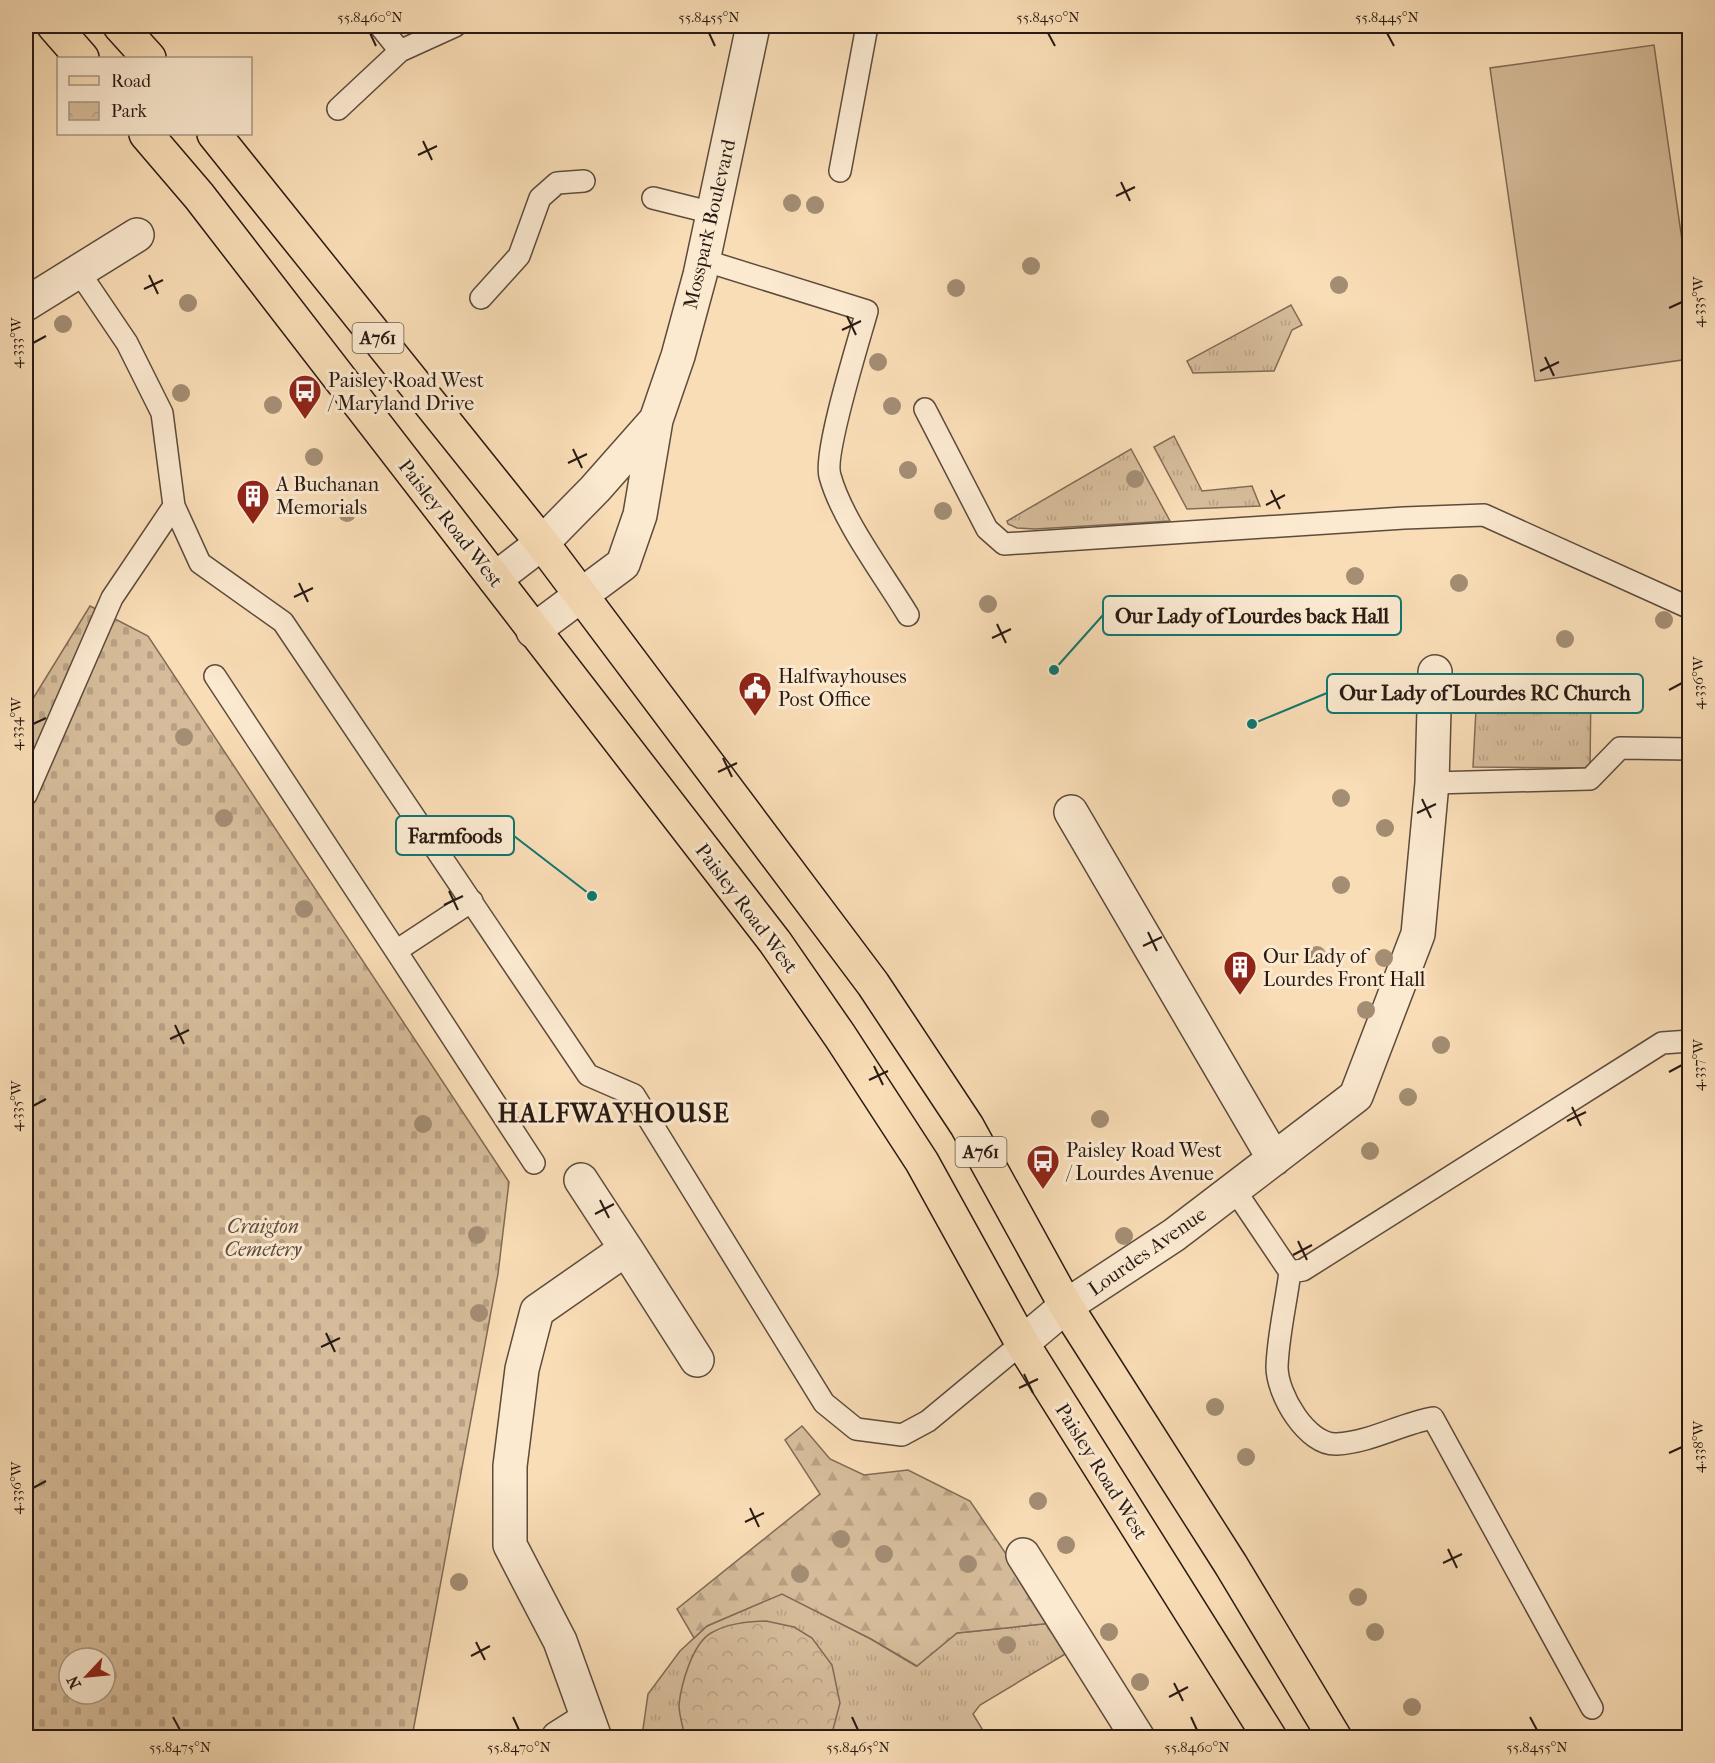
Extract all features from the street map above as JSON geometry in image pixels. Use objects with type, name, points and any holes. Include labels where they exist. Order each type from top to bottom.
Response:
[{"type":"main road","points":[[54,26],[81,57]]},
{"type":"main road","points":[[120,26],[148,57]]},
{"type":"main road","name":"Paisley Road West","points":[[147,135],[200,196],[533,631],[775,942],[840,1036],[922,1162],[1022,1344],[1270,1737]]},
{"type":"main road","name":"A761","points":[[215,135],[542,543],[824,916],[897,1018],[967,1126],[1066,1306],[1231,1565],[1335,1737]]},
{"type":"main road","points":[[200,196],[239,164]]},
{"type":"street","name":"Mosspark Boulevard","points":[[533,631],[623,564],[640,515],[656,420],[678,356],[703,260],[753,26]]},
{"type":"street","points":[[26,304],[137,235]]},
{"type":"street","name":"Mosspark Boulevard","points":[[495,579],[542,543],[595,489],[656,420]]},
{"type":"street","name":"Lourdes Avenue","points":[[1022,1344],[1066,1306],[1174,1235],[1356,1096],[1418,934],[1432,783],[1436,672]]},
{"type":"street","points":[[1071,812],[1274,1159]]},
{"type":"street","points":[[581,1180],[697,1360]]},
{"type":"street","points":[[558,1737],[592,1728],[560,1641],[510,1545],[510,1466],[522,1369],[537,1311],[626,1249]]},
{"type":"street","points":[[1023,1555],[1138,1737]]},
{"type":"lane","points":[[380,26],[400,51]]},
{"type":"lane","points":[[338,109],[400,51],[455,26]]},
{"type":"lane","points":[[840,171],[867,26]]},
{"type":"lane","points":[[481,298],[519,256],[540,198],[557,183],[584,181]]},
{"type":"lane","points":[[653,198],[713,213]]},
{"type":"lane","points":[[703,260],[867,311],[832,445],[829,474],[844,510],[908,615]]},
{"type":"lane","points":[[79,272],[127,343],[162,413],[174,506],[200,563],[283,622],[588,1075],[634,1095],[824,1403],[856,1429],[902,1435],[928,1421],[1022,1344]]},
{"type":"lane","points":[[926,409],[987,529],[1004,544],[1404,518],[1484,515],[1689,608]]},
{"type":"lane","points":[[26,795],[112,598],[174,506]]},
{"type":"lane","points":[[215,676],[534,1163]]},
{"type":"lane","points":[[1432,783],[1590,779],[1620,748],[1689,749]]},
{"type":"lane","points":[[396,951],[472,901]]},
{"type":"lane","points":[[1290,1272],[1304,1270],[1662,1043],[1689,1041]]},
{"type":"lane","points":[[1234,1189],[1290,1272],[1277,1369],[1288,1402],[1309,1435],[1334,1445],[1370,1440],[1408,1422],[1433,1418],[1592,1708]]},
{"type":"green space","points":[[1654,45],[1689,289],[1689,359],[1535,381],[1490,68]]},
{"type":"green space","points":[[1291,305],[1302,325],[1292,330],[1274,371],[1193,373],[1187,361]]},
{"type":"green space","points":[[1174,436],[1202,491],[1252,486],[1260,506],[1187,509],[1154,447]]},
{"type":"green space","points":[[1131,449],[1170,521],[1035,529],[1017,528],[1008,524],[1007,521]]},
{"type":"green space","name":"Craigton Cemetery","points":[[90,606],[148,636],[509,1182],[498,1274],[412,1737],[26,1737],[26,710]]},
{"type":"green space","points":[[1591,685],[1590,768],[1473,767],[1477,690]]},
{"type":"green space","points":[[802,1426],[830,1459],[864,1475],[908,1470],[970,1501],[1053,1623],[957,1633],[917,1666],[871,1639],[782,1594],[707,1626],[694,1638],[677,1609],[820,1494],[785,1440]]},
{"type":"green space","points":[[782,1593],[871,1639],[916,1666],[957,1633],[1053,1623],[1072,1650],[980,1705],[973,1714],[987,1737],[644,1738],[643,1729],[648,1694],[680,1651],[707,1626]]},
{"type":"green space","points":[[766,1621],[794,1627],[812,1638],[832,1665],[840,1703],[831,1737],[685,1737],[679,1709],[680,1697],[685,1676],[698,1646],[704,1638],[724,1627]]},
{"type":"place","name":"Paisley Road West / Maryland Drive","points":[[305,420]]},
{"type":"place","name":"A Buchanan Memorials","points":[[253,525]]},
{"type":"place","name":"Our Lady of Lourdes back Hall","points":[[1054,670]]},
{"type":"place","name":"Halfwayhouses Post Office","points":[[755,717]]},
{"type":"place","name":"Our Lady of Lourdes RC Church","points":[[1252,724]]},
{"type":"place","name":"Farmfoods","points":[[592,896]]},
{"type":"place","name":"Our Lady of Lourdes Front Hall","points":[[1240,996]]},
{"type":"place","name":"Paisley Road West / Lourdes Avenue","points":[[1043,1190]]},
{"type":"district","name":"HALFWAYHOUSE","points":[[614,1113]]}]
